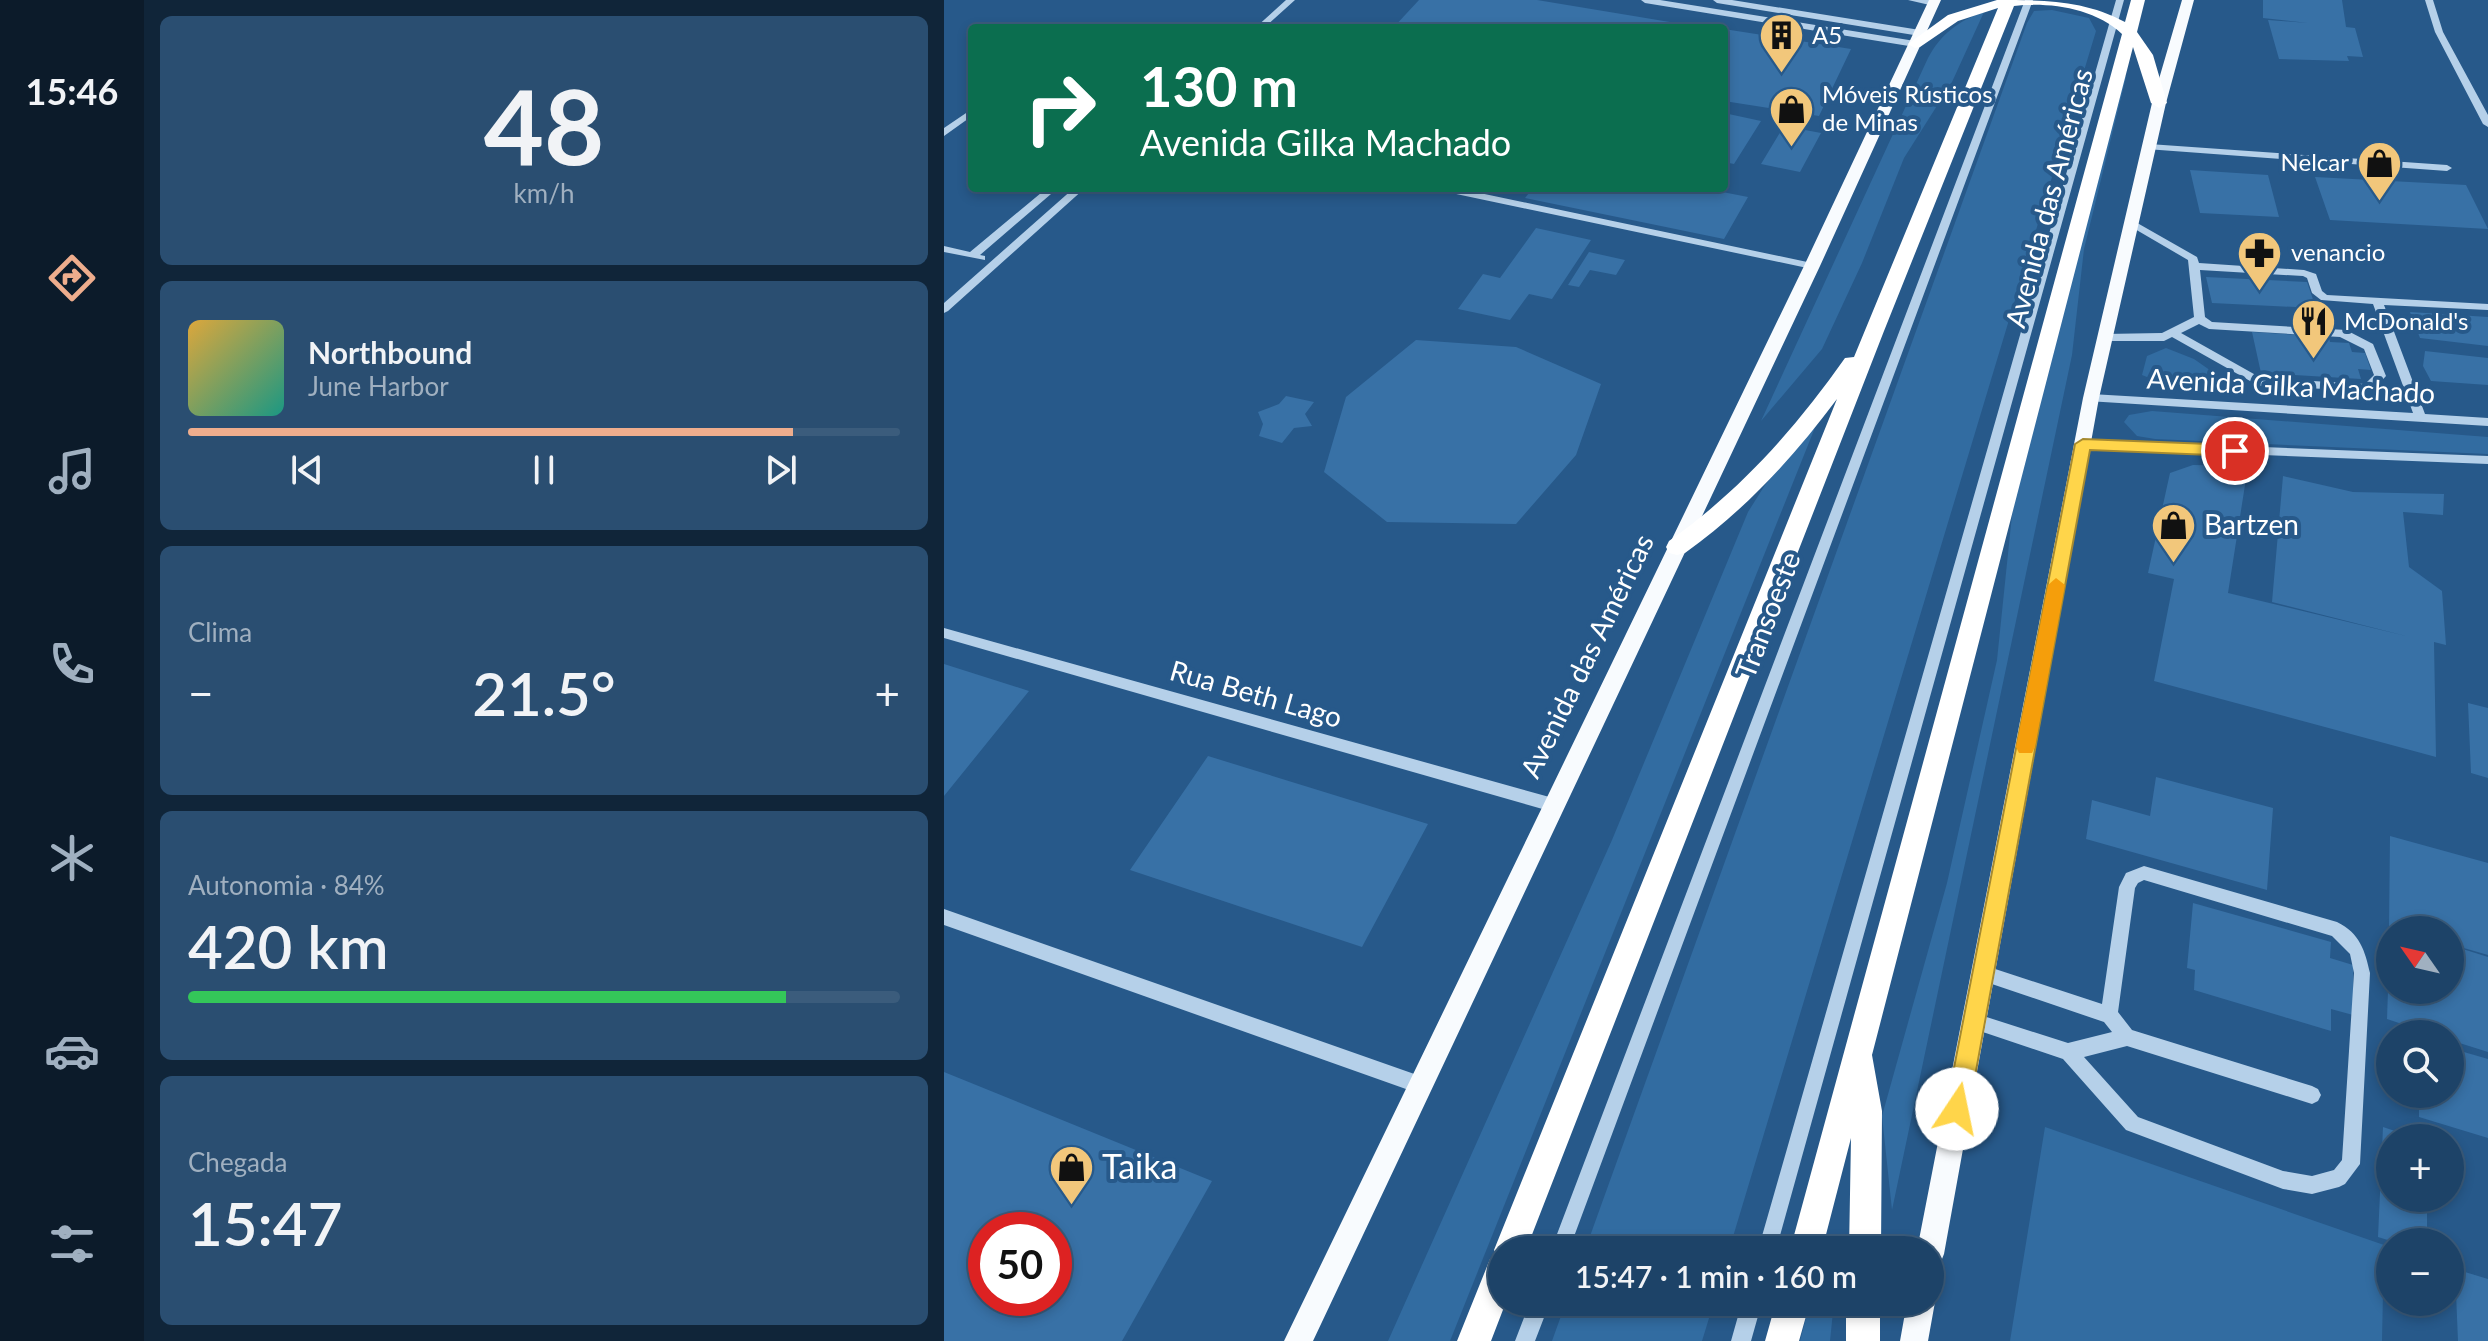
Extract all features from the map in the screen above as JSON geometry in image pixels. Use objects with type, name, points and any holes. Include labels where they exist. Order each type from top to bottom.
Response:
[{"type":"highway","points":[[1516,1236],[1874,331],[2021,0]]},
{"type":"highway","points":[[1918,38],[1965,10],[2021,0],[2080,8],[2121,27],[2142,49],[2159,103]]},
{"type":"highway","name":"Avenida das Américas","points":[[1810,1236],[2121,27],[2138,0]]},
{"type":"highway","points":[[1677,547],[1710,525],[1757,482],[1822,403],[1874,331]]},
{"type":"highway","points":[[1859,1052],[1867,1111],[1865,1236]]},
{"type":"highway","points":[[1474,1341],[1488,1306]]},
{"type":"highway","points":[[1782,1341],[1789,1316]]},
{"type":"highway","points":[[1863,1316],[1863,1341]]},
{"type":"main road","points":[[1933,1236],[2091,398],[2159,103],[2188,0]]},
{"type":"main road","name":"Avenida das Américas","points":[[1298,1341],[1812,266],[1934,2]]},
{"type":"main road","points":[[1914,1341],[1918,1316]]},
{"type":"street","points":[[1264,24],[1291,0]]},
{"type":"street","points":[[1645,0],[1918,38]]},
{"type":"street","points":[[1717,0],[1918,38]]},
{"type":"street","points":[[1912,0],[1934,2]]},
{"type":"street","name":"Transoeste","points":[[1565,1236],[2021,0]]},
{"type":"street","points":[[1771,1236],[2121,27],[2120,0]]},
{"type":"street","points":[[2429,0],[2439,32],[2488,124]]},
{"type":"street","points":[[944,133],[968,115]]},
{"type":"street","points":[[2149,147],[2447,168]]},
{"type":"street","points":[[972,256],[1048,192]]},
{"type":"street","points":[[944,309],[1076,192]]},
{"type":"street","points":[[1461,192],[1812,266]]},
{"type":"street","points":[[2132,223],[2193,259],[2200,319],[2209,325],[2342,333],[2369,347],[2380,376],[2368,388],[2259,382],[2173,333]]},
{"type":"street","points":[[944,249],[997,262]]},
{"type":"street","points":[[2194,266],[2304,273],[2312,276],[2317,293],[2325,298],[2488,307]]},
{"type":"street","points":[[2377,301],[2421,418]]},
{"type":"street","points":[[2105,338],[2164,337],[2200,319]]},
{"type":"street","name":"Avenida Gilka Machado","points":[[2091,398],[2488,422]]},
{"type":"street","points":[[2083,444],[2488,460]]},
{"type":"street","name":"Rua Beth Lago","points":[[944,633],[1553,805]]},
{"type":"street","points":[[1974,1021],[2068,1052],[2132,1124],[2298,1183],[2312,1185],[2339,1178],[2351,1164],[2362,973],[2357,950],[2337,930],[2144,873],[2132,878],[2127,887],[2109,1015]]},
{"type":"street","points":[[944,917],[1420,1085]]},
{"type":"street","points":[[1983,973],[2109,1015],[2127,1037]]},
{"type":"street","points":[[2068,1052],[2127,1037],[2312,1095]]},
{"type":"street","points":[[1525,1341],[1535,1316]]},
{"type":"street","points":[[1741,1341],[1748,1316]]},
{"type":"shaded area","points":[[2052,10],[2089,18],[2096,31],[1733,1236],[1590,1236],[2027,23],[2034,11]]},
{"type":"shaded area","points":[[1984,12],[1952,82],[1904,158],[1862,263],[1822,349],[1761,421],[1928,58],[1951,29]]},
{"type":"shaded area","points":[[2122,70],[2126,77],[2084,249],[2072,355],[1892,1210],[1882,1116],[1947,883],[1997,660],[2012,515],[2025,452]]},
{"type":"shaded area","points":[[2166,348],[2194,359],[2214,373],[2202,387],[2164,384],[2142,375],[2147,356]]},
{"type":"shaded area","points":[[2152,411],[2488,437],[2488,454],[2155,439],[2137,436],[2124,422],[2129,415]]},
{"type":"shaded area","points":[[1816,425],[1492,1236],[1488,1236],[1488,1246],[1450,1341],[1388,1341],[1612,840],[1748,512],[1765,485]]},
{"type":"shaded area","points":[[2045,1127],[2376,1242],[2376,1316],[2383,1316],[2382,1341],[2010,1341]]},
{"type":"shaded area","points":[[1561,1316],[1710,1316],[1702,1341],[1552,1341]]},
{"type":"shaded area","points":[[1806,1316],[1833,1316],[1830,1341],[1800,1341]]},
{"type":"building","points":[[1419,0],[1537,0],[1682,24],[1397,24]]},
{"type":"building","points":[[2263,0],[2342,0],[2346,27],[2355,28],[2363,57],[2347,56],[2349,61],[2279,59],[2268,20],[2308,23],[2263,18]]},
{"type":"building","name":"A5","points":[[1728,30],[1851,49],[1819,116],[1728,102]]},
{"type":"building","points":[[1728,114],[1761,121],[1734,164],[1728,163]]},
{"type":"building","name":"Móveis Rústicos de Minas","points":[[1784,126],[1821,133],[1800,172],[1761,164]]},
{"type":"building","points":[[2190,170],[2268,175],[2279,217],[2200,213]]},
{"type":"building","points":[[2315,177],[2466,185],[2488,229],[2330,220]]},
{"type":"building","points":[[1530,192],[1722,192],[1748,197],[1724,239],[1525,198]]},
{"type":"building","points":[[1536,228],[1591,240],[1552,299],[1529,294],[1510,320],[1458,309],[1483,274],[1500,278]]},
{"type":"building","points":[[1589,252],[1625,260],[1616,275],[1590,270],[1579,287],[1568,285]]},
{"type":"building","name":"venancio","points":[[2206,277],[2307,282],[2316,308],[2212,303]]},
{"type":"building","points":[[2410,312],[2488,317],[2488,346],[2420,338]]},
{"type":"building","name":"McDonald's","points":[[2252,332],[2329,337],[2330,342],[2349,343],[2352,352],[2365,353],[2371,370],[2358,369],[2361,379],[2261,373]]},
{"type":"building","points":[[1416,340],[1516,347],[1601,384],[1576,455],[1516,524],[1387,522],[1324,472],[1346,397]]},
{"type":"building","points":[[2425,351],[2488,358],[2488,385],[2431,381],[2423,366]]},
{"type":"building","points":[[1286,396],[1314,402],[1305,414],[1312,426],[1294,428],[1282,443],[1259,436],[1263,424],[1258,412],[1279,404]]},
{"type":"building","points":[[2223,424],[2252,425],[2255,437],[2226,435]]},
{"type":"building","points":[[2193,465],[2248,466],[2228,593],[2406,636],[2272,602],[2283,476],[2353,492],[2444,494],[2443,515],[2403,512],[2409,567],[2442,591],[2446,645],[2434,642],[2436,757],[2154,681],[2174,579],[2148,573],[2170,473]]},
{"type":"building","points":[[944,664],[1029,691],[944,796]]},
{"type":"building","points":[[2468,703],[2488,708],[2488,778],[2471,773]]},
{"type":"building","points":[[1208,756],[1428,824],[1362,947],[1130,870]]},
{"type":"building","points":[[2156,777],[2273,808],[2267,890],[2086,839],[2092,800],[2150,816]]},
{"type":"building","points":[[2390,836],[2488,863],[2488,955],[2464,948],[2464,916],[2389,916]]},
{"type":"building","points":[[2193,903],[2331,942],[2330,958],[2353,965],[2353,1015],[2331,1009],[2331,1031],[2194,990],[2195,970],[2187,968]]},
{"type":"building","points":[[2464,949],[2488,957],[2488,1052],[2464,1044],[2464,1020],[2387,1019],[2388,1004],[2464,1004]]},
{"type":"building","points":[[2464,1052],[2488,1059],[2488,1138],[2464,1131],[2464,1124],[2442,1124],[2419,1117],[2419,1108],[2464,1108]]},
{"type":"building","name":"Taika","points":[[944,1072],[1212,1181],[1122,1341],[944,1341]]},
{"type":"building","points":[[2379,1212],[2427,1212],[2427,1228],[2378,1228]]},
{"type":"building","points":[[2464,1272],[2488,1279],[2488,1341],[2458,1341],[2457,1316],[2464,1316]]},
{"type":"slow traffic","points":[[2026,747],[2056,585]]},
{"type":"place","name":"A5","points":[[1781,75]]},
{"type":"place","name":"Móveis Rústicos de Minas","points":[[1791,148]]},
{"type":"place","name":"Nelcar","points":[[2380,202]]},
{"type":"place","name":"venancio","points":[[2260,292]]},
{"type":"place","name":"McDonald's","points":[[2313,361]]},
{"type":"place","name":"Bartzen","points":[[2173,564]]},
{"type":"place","name":"Taika","points":[[1071,1206]]},
{"type":"route","points":[[1957,1109],[2083,444],[2235,451]]}]
